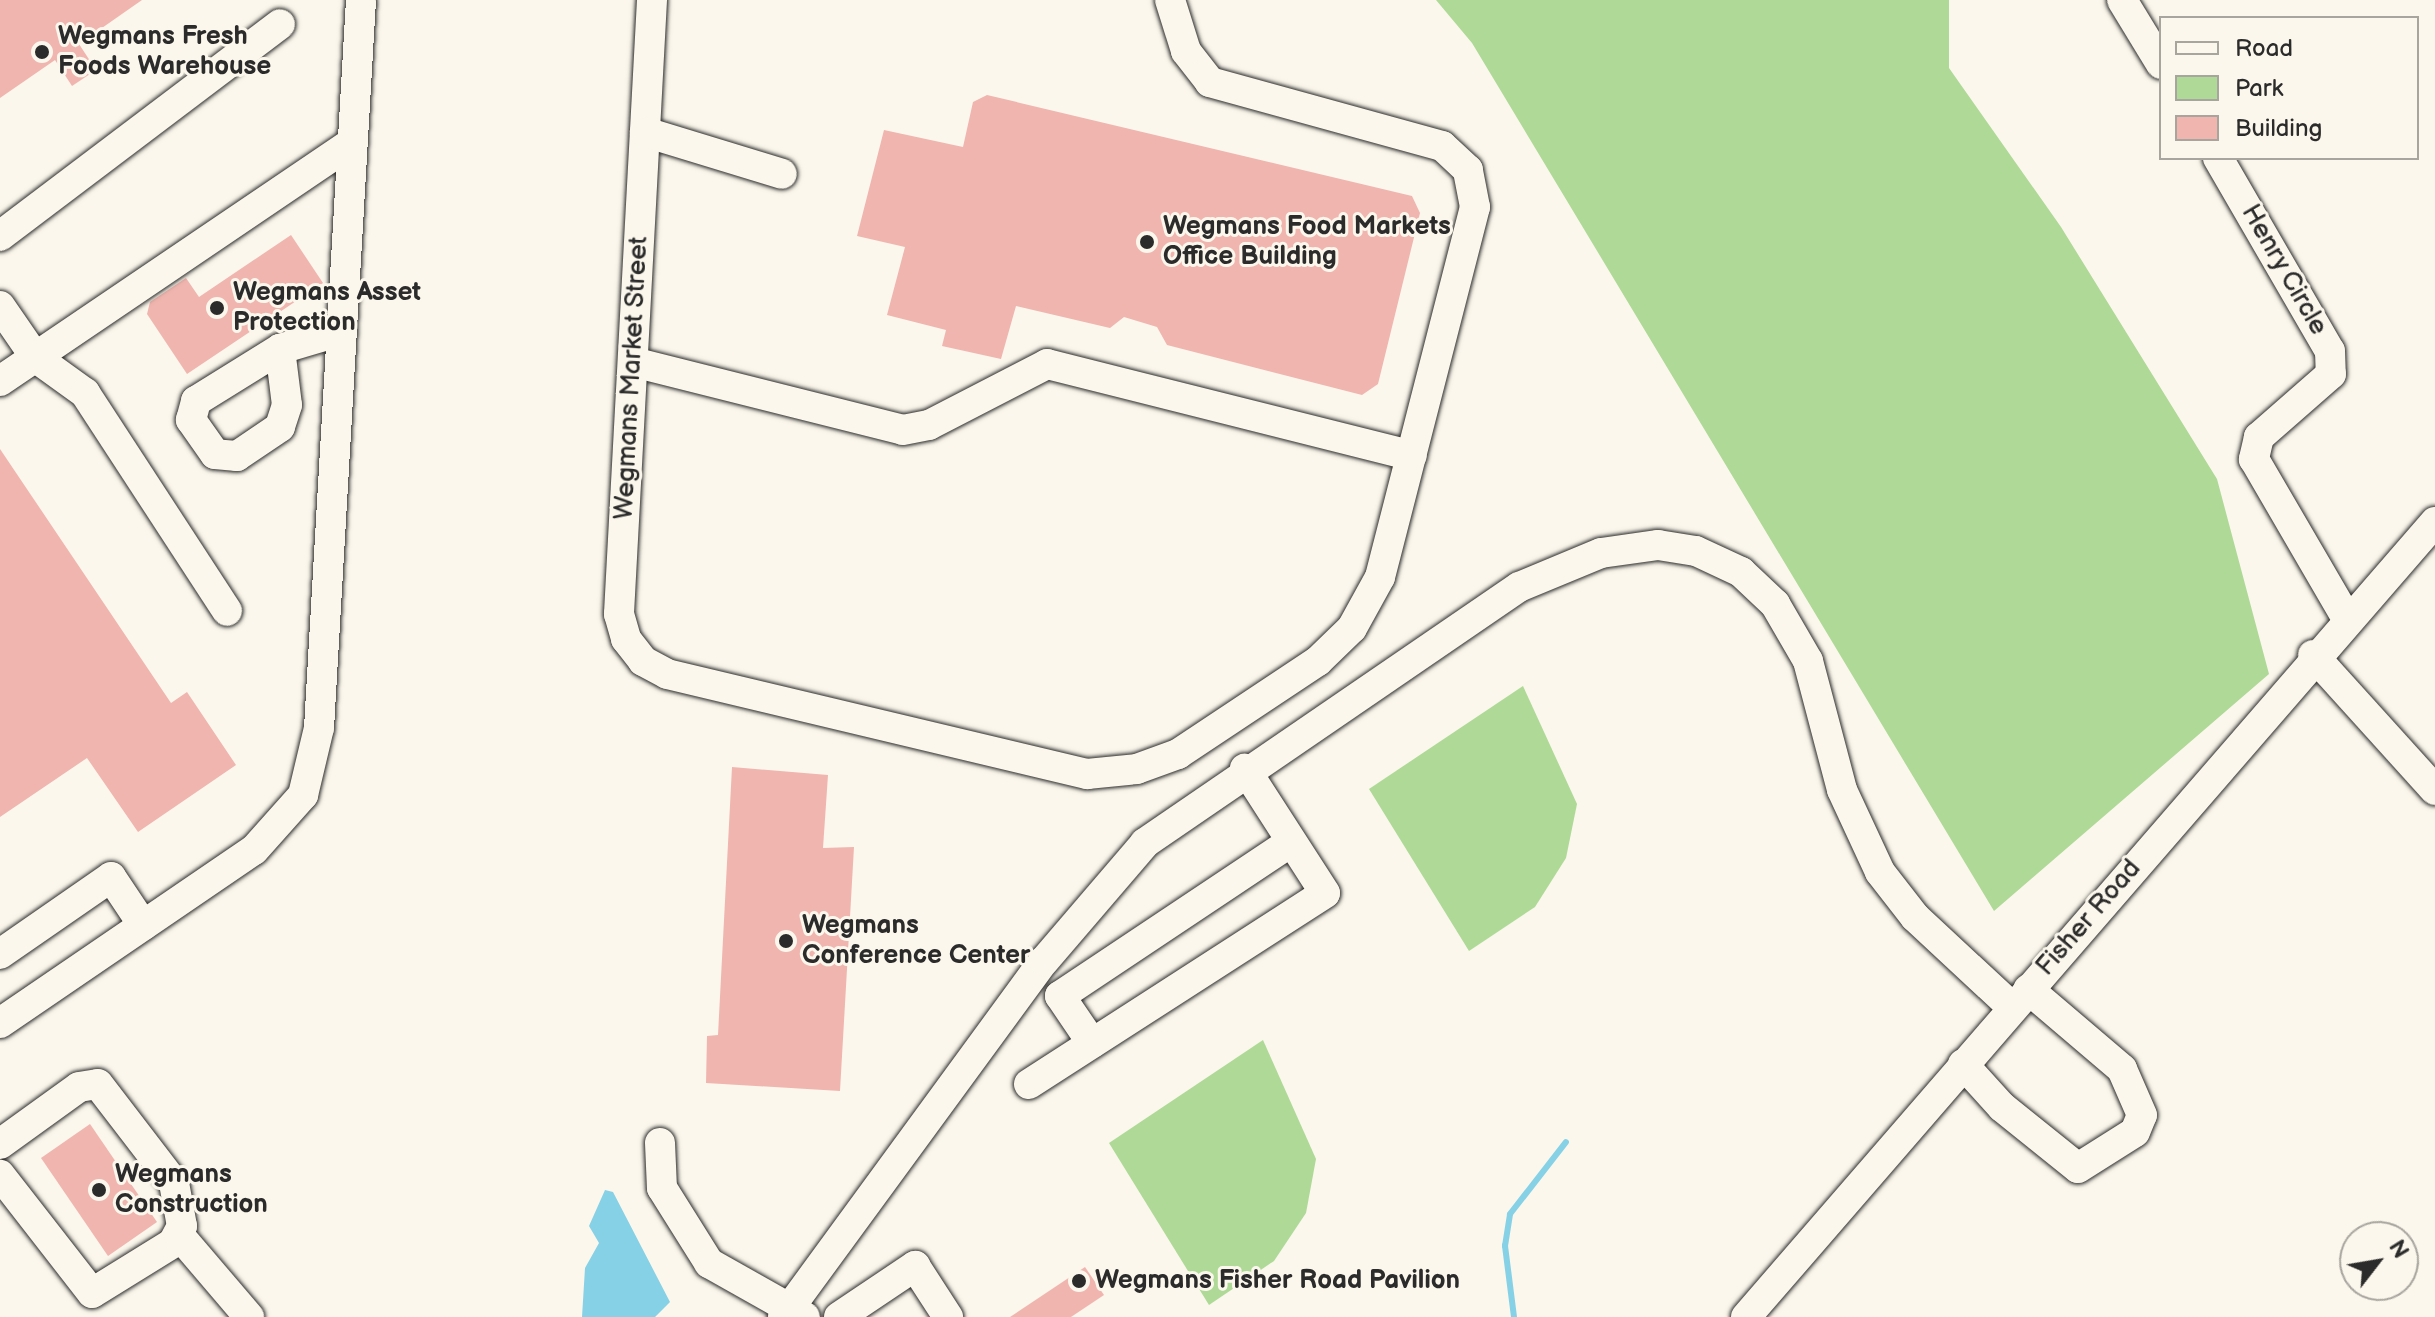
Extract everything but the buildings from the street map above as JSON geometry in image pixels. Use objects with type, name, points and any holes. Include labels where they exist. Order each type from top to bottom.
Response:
[{"type":"street","points":[[0,1023],[285,822],[313,768],[361,0]]},
{"type":"street","name":"Wegmans Market Street","points":[[652,0],[619,614],[643,661],[727,688],[1059,772],[1137,769],[1178,754],[1318,661],[1352,628],[1380,577],[1475,207],[1468,170],[1442,146],[1210,82],[1186,51],[1170,0]]},
{"type":"street","points":[[2122,0],[2159,61]]},
{"type":"street","points":[[0,236],[280,24]]},
{"type":"street","points":[[645,132],[782,174]]},
{"type":"street","points":[[0,381],[352,143]]},
{"type":"street","name":"Henry Circle","points":[[2219,160],[2330,351],[2331,374],[2259,437],[2254,459],[2346,617]]},
{"type":"street","points":[[0,306],[35,357],[85,393],[227,611]]},
{"type":"street","points":[[280,349],[341,331]]},
{"type":"street","points":[[633,362],[903,430],[929,425],[1047,364],[1412,456]]},
{"type":"street","name":"Fisher Road","points":[[1746,1317],[2313,655],[2435,522]]},
{"type":"street","points":[[660,1143],[659,1176],[686,1236],[720,1272],[793,1314],[1032,978],[1114,874],[1206,795],[1546,572],[1633,546],[1696,551],[1741,572],[1787,620],[1808,661],[1842,790],[1880,872],[1915,917],[2020,998],[2122,1069],[2142,1115],[2135,1132],[2078,1168],[2002,1107],[1963,1064]]},
{"type":"street","points":[[2313,655],[2435,790]]},
{"type":"street","points":[[1178,754],[1206,795]]},
{"type":"street","points":[[1029,1084],[1325,893],[1245,769]]},
{"type":"street","points":[[1060,996],[1291,842]]},
{"type":"street","points":[[0,954],[111,877],[143,925]]},
{"type":"street","points":[[1032,978],[1060,996],[1092,1043]]},
{"type":"street","points":[[0,1144],[79,1087],[98,1084],[174,1183],[182,1211],[179,1235],[249,1317]]},
{"type":"street","points":[[0,1175],[92,1293],[179,1235]]},
{"type":"street","points":[[839,1317],[878,1306],[915,1266],[948,1317]]},
{"type":"green space","points":[[1436,0],[1949,0],[1949,68],[2061,227],[2217,479],[2269,674],[1994,911],[1472,43]]},
{"type":"green space","points":[[1523,686],[1577,804],[1566,858],[1535,907],[1469,951],[1369,789]]},
{"type":"green space","points":[[1263,1040],[1316,1159],[1306,1213],[1274,1261],[1209,1305],[1109,1143]]},
{"type":"water","points":[[605,1190],[613,1192],[670,1302],[655,1317],[582,1317],[585,1268],[599,1243],[589,1226]]},
{"type":"waterway","points":[[1514,1317],[1505,1246],[1510,1214],[1566,1142]]},
{"type":"place","name":"Wegmans Fresh Foods Warehouse","points":[[42,52]]},
{"type":"place","name":"Wegmans Food Markets Office Building","points":[[1147,242]]},
{"type":"place","name":"Wegmans Asset Protection","points":[[217,308]]},
{"type":"place","name":"Wegmans Conference Center","points":[[786,941]]},
{"type":"place","name":"Wegmans Construction","points":[[99,1190]]},
{"type":"place","name":"Wegmans Fisher Road Pavilion","points":[[1079,1281]]}]
